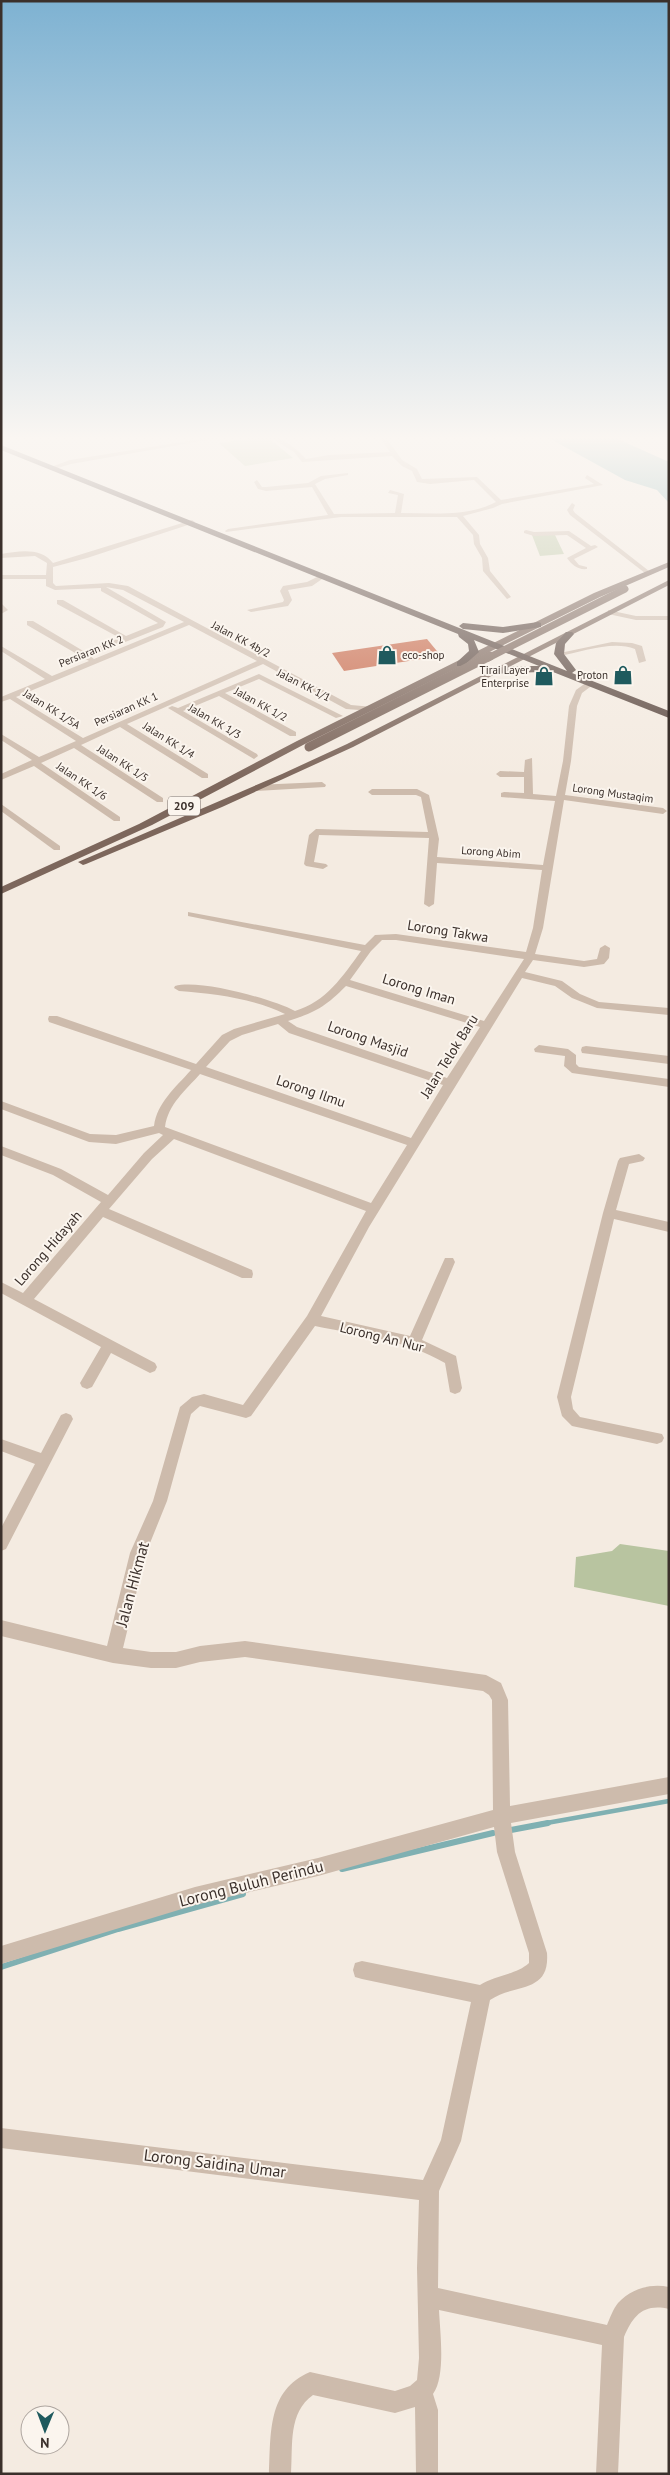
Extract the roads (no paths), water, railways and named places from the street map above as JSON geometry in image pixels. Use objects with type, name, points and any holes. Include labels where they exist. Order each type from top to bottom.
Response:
[{"type":"highway","points":[[264,552],[460,629],[503,630],[533,627]]},
{"type":"highway","points":[[275,552],[566,672],[669,709]]},
{"type":"highway","points":[[460,629],[474,648],[474,652],[460,664]]},
{"type":"highway","points":[[566,672],[559,654],[561,643],[569,634]]},
{"type":"highway","points":[[494,672],[529,668],[566,672],[590,684],[669,715]]},
{"type":"main road","points":[[142,826],[370,708],[647,572],[669,564]]},
{"type":"main road","name":"209","points":[[1,891],[309,748],[625,589],[669,569]]},
{"type":"main road","name":"209","points":[[58,865],[80,864],[153,832],[318,752],[669,576]]},
{"type":"main road","points":[[153,832],[214,808],[256,788],[494,672],[669,582]]},
{"type":"main road","points":[[533,627],[531,635],[537,641],[553,642]]},
{"type":"main road","points":[[474,657],[499,660],[506,666]]},
{"type":"street","points":[[50,566],[97,552]]},
{"type":"street","points":[[481,552],[485,558],[487,571],[507,597]]},
{"type":"street","points":[[583,552],[570,558],[577,566],[586,568]]},
{"type":"street","points":[[622,552],[647,572]]},
{"type":"street","points":[[1,556],[20,554],[38,556],[49,560],[50,566],[49,577],[1,577]]},
{"type":"street","points":[[251,610],[285,604],[288,600],[284,590],[309,584],[323,576]]},
{"type":"street","name":"Jalan KK 4b/2","points":[[49,577],[49,584],[55,588],[116,585],[349,707],[370,708]]},
{"type":"street","points":[[84,656],[162,622],[104,590]]},
{"type":"street","points":[[124,600],[138,595]]},
{"type":"street","points":[[60,602],[128,638],[140,642]]},
{"type":"street","points":[[1,605],[4,610],[1,612]]},
{"type":"street","points":[[611,612],[630,618],[669,618]]},
{"type":"street","points":[[30,623],[94,661]]},
{"type":"street","name":"Persiaran KK 2","points":[[5,696],[188,623]]},
{"type":"street","points":[[559,654],[597,647],[631,645],[639,648],[642,661]]},
{"type":"street","points":[[1,648],[51,679]]},
{"type":"street","name":"Persiaran KK 1","points":[[1,777],[261,662]]},
{"type":"street","name":"Jalan KK 1/1","points":[[218,693],[259,676],[339,716]]},
{"type":"street","name":"Jalan Telok Baru","points":[[246,1412],[312,1320],[374,1209],[450,1082],[530,958],[538,928],[567,761],[574,700],[579,692],[590,684]]},
{"type":"street","points":[[177,711],[218,693]]},
{"type":"street","name":"Jalan KK 1/2","points":[[218,693],[293,734]]},
{"type":"street","name":"Jalan KK 1/5A","points":[[5,696],[78,743]]},
{"type":"street","name":"Jalan KK 1/3","points":[[165,704],[254,756]]},
{"type":"street","points":[[349,707],[354,717]]},
{"type":"street","name":"Jalan KK 1/4","points":[[121,724],[205,776]]},
{"type":"street","name":"Jalan KK 1/6","points":[[1,736],[117,819]]},
{"type":"street","name":"Jalan KK 1/5","points":[[78,743],[160,800]]},
{"type":"street","points":[[529,760],[529,796]]},
{"type":"street","points":[[500,774],[528,775]]},
{"type":"street","points":[[256,788],[322,785]]},
{"type":"street","points":[[372,792],[422,793],[433,835],[429,904]]},
{"type":"street","name":"Lorong Mustaqim","points":[[504,795],[560,798],[663,811]]},
{"type":"street","points":[[1,807],[58,848]]},
{"type":"street","points":[[323,866],[309,864],[316,832],[433,835]]},
{"type":"street","name":"Lorong Abim","points":[[433,860],[547,868]]},
{"type":"street","points":[[159,1129],[161,1114],[167,1104],[226,1038],[238,1032],[315,1008],[344,982],[367,949],[316,938],[234,925],[191,914]]},
{"type":"street","name":"Lorong Takwa","points":[[367,949],[374,941],[386,936],[530,958],[593,964],[604,958],[605,948]]},
{"type":"street","points":[[519,974],[558,983],[576,996],[598,1005],[669,1012]]},
{"type":"street","name":"Lorong Iman","points":[[344,982],[485,1025]]},
{"type":"street","points":[[179,988],[207,989],[277,1006],[295,1015]]},
{"type":"street","name":"Lorong Ilmu","points":[[53,1019],[414,1143]]},
{"type":"street","name":"Lorong Masjid","points":[[280,1020],[293,1030],[450,1082]]},
{"type":"street","points":[[539,1049],[568,1053],[571,1055],[570,1066],[576,1070],[669,1083]]},
{"type":"street","points":[[586,1050],[669,1060]]},
{"type":"street","points":[[1,1105],[89,1138],[104,1141],[133,1138],[159,1129],[374,1209]]},
{"type":"street","name":"Lorong Hidayah","points":[[150,1367],[25,1300],[155,1147],[172,1135]]},
{"type":"street","points":[[1,1150],[57,1172],[95,1195],[110,1201]]},
{"type":"street","points":[[639,1158],[624,1162],[609,1213],[564,1398],[564,1407],[568,1415],[577,1422],[657,1438]]},
{"type":"street","points":[[100,1211],[248,1274]]},
{"type":"street","points":[[609,1213],[669,1227]]},
{"type":"street","points":[[414,1343],[449,1262]]},
{"type":"street","points":[[1,1287],[25,1300]]},
{"type":"street","name":"Lorong An Nur","points":[[312,1320],[414,1343],[451,1360],[455,1388]]},
{"type":"street","points":[[87,1384],[109,1345]]},
{"type":"street","name":"Jalan Hikmat","points":[[113,1654],[138,1553],[160,1501],[185,1412],[196,1401],[204,1400],[246,1412]]},
{"type":"street","points":[[1,1544],[66,1419]]},
{"type":"street","points":[[1,1445],[45,1461]]},
{"type":"street","points":[[1,1628],[113,1654],[151,1660],[176,1660],[200,1654],[245,1649],[486,1683],[495,1689],[500,1700],[502,1816],[506,1852],[538,1953],[539,1967],[532,1975],[491,1987],[482,1995],[451,2141],[429,2191],[427,2268],[430,2297],[430,2358],[427,2385],[417,2395],[395,2402],[310,2383],[294,2395],[284,2415],[280,2474]]},
{"type":"street","name":"Lorong Buluh Perindu","points":[[1,1955],[195,1896],[318,1867],[502,1816],[669,1785]]},
{"type":"street","points":[[362,1970],[482,1995]]},
{"type":"street","name":"Lorong Saidina Umar","points":[[1,2138],[429,2191]]},
{"type":"street","points":[[607,2474],[613,2337],[624,2312],[640,2299],[660,2296],[669,2298]]},
{"type":"street","points":[[430,2297],[613,2337]]},
{"type":"street","points":[[421,2391],[428,2410],[427,2474]]},
{"type":"waterway","points":[[541,1824],[669,1801]]},
{"type":"waterway","points":[[511,1830],[548,1823]]},
{"type":"waterway","points":[[342,1869],[493,1833]]},
{"type":"waterway","points":[[1,1967],[118,1929],[243,1894]]},
{"type":"place","name":"eco-shop","points":[[387,655]]},
{"type":"place","name":"Proton","points":[[623,675]]},
{"type":"place","name":"Tirai Layer Enterprise","points":[[544,676]]}]
